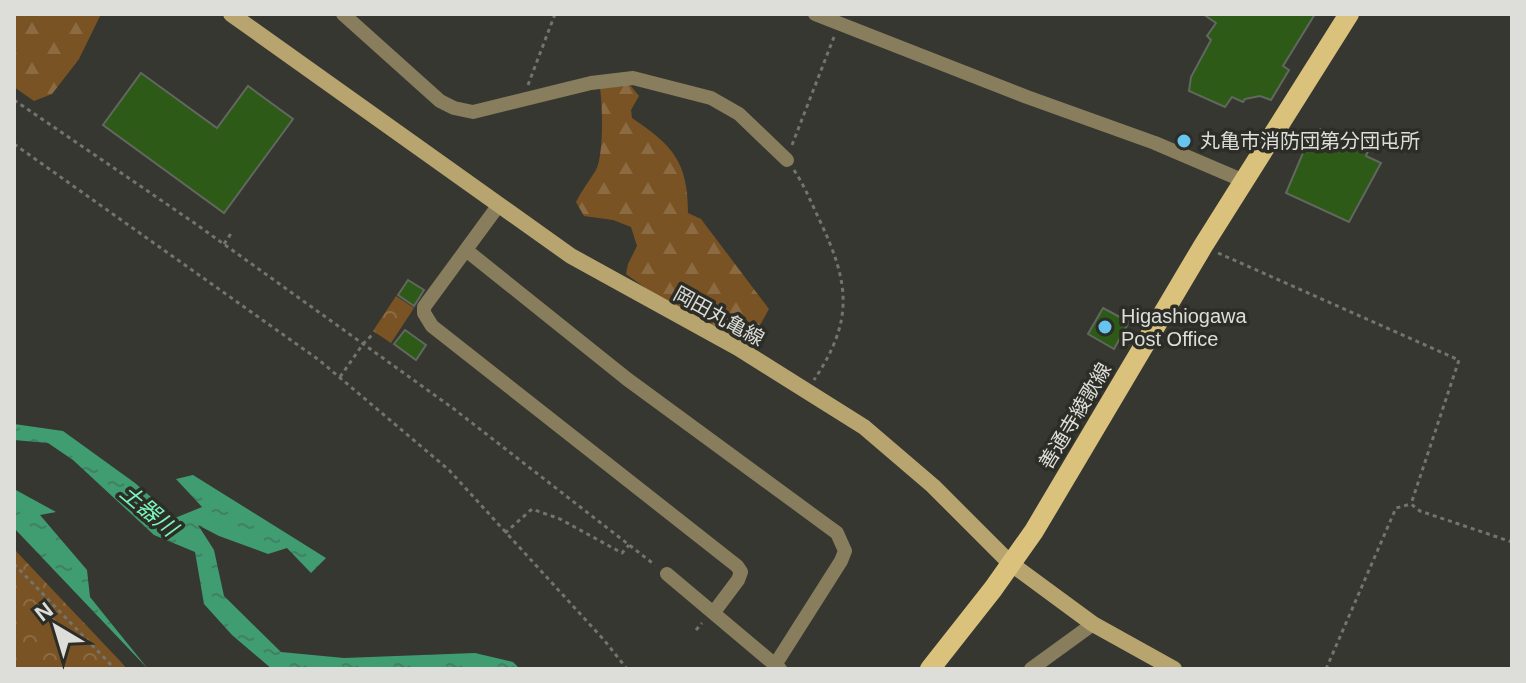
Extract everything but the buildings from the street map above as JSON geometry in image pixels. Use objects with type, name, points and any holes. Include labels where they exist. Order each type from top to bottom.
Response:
[{"type":"main road","name":"岡田丸亀線","points":[[231,14],[571,256],[807,390],[894,451],[1010,563],[1093,624],[1174,669]]},
{"type":"main road","name":"善通寺綾歌線","points":[[930,669],[1034,531],[1203,246],[1349,14]]},
{"type":"street","points":[[343,14],[440,101],[454,108],[473,112],[591,83],[633,78],[711,98],[739,114],[787,160]]},
{"type":"street","points":[[815,14],[1027,97],[1143,138],[1244,181]]},
{"type":"street","points":[[498,206],[424,307],[424,313],[432,326],[737,566],[741,572],[738,580],[714,612]]},
{"type":"street","points":[[466,250],[627,379],[837,533],[845,551],[778,667],[667,574]]},
{"type":"street","points":[[1031,669],[1093,624]]},
{"type":"path","points":[[522,102],[555,14]]},
{"type":"path","points":[[807,390],[832,349],[841,322],[845,285],[834,250],[787,160],[840,24]]},
{"type":"path","points":[[14,100],[224,244],[454,409],[667,574]]},
{"type":"path","points":[[14,144],[284,334],[340,377],[449,470],[627,669]]},
{"type":"path","points":[[224,244],[232,232]]},
{"type":"path","points":[[1203,246],[1459,360],[1411,504]]},
{"type":"path","points":[[340,377],[374,333]]},
{"type":"path","points":[[1411,504],[1420,511],[1512,542]]},
{"type":"path","points":[[1326,669],[1396,508],[1411,504]]},
{"type":"path","points":[[505,533],[532,509],[560,519],[622,553],[629,545]]},
{"type":"path","points":[[14,564],[115,669]]},
{"type":"green space","points":[[14,14],[101,14],[79,59],[52,94],[34,101],[14,87]]},
{"type":"green space","points":[[626,80],[639,96],[631,110],[632,118],[667,146],[681,167],[688,213],[701,219],[769,309],[754,336],[743,344],[648,290],[626,274],[637,246],[631,227],[613,220],[584,216],[576,202],[599,163],[602,127],[599,83]]},
{"type":"green space","points":[[396,296],[414,308],[391,343],[373,331]]},
{"type":"green space","points":[[14,549],[121,662],[127,669],[14,669]]},
{"type":"water","name":"土器川","points":[[14,424],[63,431],[135,483],[175,518],[202,507],[176,479],[193,475],[326,558],[311,573],[287,548],[268,554],[198,525],[214,550],[224,596],[281,652],[344,658],[475,653],[513,662],[520,669],[272,669],[232,635],[204,604],[195,552],[154,535],[73,460],[48,443],[14,440]]},
{"type":"water","points":[[14,489],[56,512],[40,515],[87,570],[90,597],[148,669],[14,528]]},
{"type":"place","name":"丸亀市消防団第分団屯所","points":[[1184,141]]},
{"type":"place","name":"Higashiogawa Post Office","points":[[1105,327]]}]
